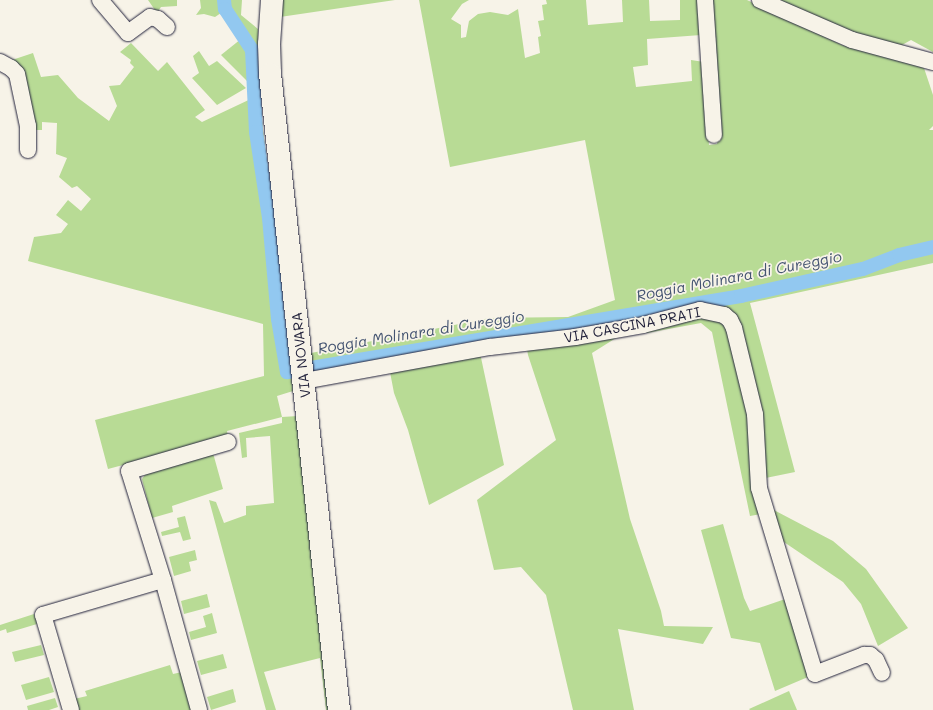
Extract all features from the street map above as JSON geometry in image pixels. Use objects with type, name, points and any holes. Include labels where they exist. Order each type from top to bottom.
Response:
[{"type":"main road","name":"VIA NOVARA","points":[[272,0],[269,44],[270,74],[339,710]]},
{"type":"street","points":[[100,0],[128,33],[150,17],[158,19],[166,27]]},
{"type":"street","points":[[705,0],[714,135]]},
{"type":"street","points":[[760,0],[852,40],[933,62]]},
{"type":"street","points":[[0,62],[11,68],[17,74],[28,126],[28,150]]},
{"type":"street","name":"VIA CASCINA PRATI","points":[[303,373],[490,347],[575,338],[643,325],[700,310],[724,315],[730,320],[734,328],[756,414],[758,488],[815,674],[864,655],[870,655],[876,660],[882,673]]},
{"type":"street","points":[[199,710],[163,580],[130,472],[228,442]]},
{"type":"street","points":[[71,710],[43,616],[163,580]]},
{"type":"green space","points":[[148,0],[177,0],[177,6],[161,7],[157,13]]},
{"type":"green space","points":[[200,0],[242,0],[241,15],[258,29],[258,84],[251,85],[221,55],[241,39],[221,13],[215,17],[204,14],[196,15],[201,8]]},
{"type":"green space","points":[[281,0],[395,0],[280,17]]},
{"type":"green space","points":[[419,0],[469,0],[462,4],[451,19],[461,25],[461,38],[466,37],[469,21],[478,14],[490,12],[508,15],[518,9],[525,58],[540,53],[538,37],[541,36],[538,21],[544,20],[542,5],[547,4],[546,0],[586,0],[588,25],[623,22],[622,0],[649,0],[650,21],[680,20],[680,0],[699,0],[701,35],[647,39],[648,65],[633,67],[636,87],[692,81],[691,60],[704,62],[709,145],[717,144],[710,0],[747,0],[842,45],[911,62],[924,68],[933,95],[933,126],[929,130],[933,130],[933,263],[750,303],[795,472],[756,480],[761,514],[750,516],[712,332],[701,323],[647,333],[624,333],[592,353],[630,519],[661,611],[664,626],[713,627],[703,644],[618,629],[634,710],[573,710],[546,595],[521,567],[494,570],[477,500],[556,440],[528,355],[525,337],[314,375],[311,353],[490,318],[568,317],[615,300],[585,140],[450,167]]},
{"type":"green space","points":[[769,0],[933,0],[933,52],[911,40],[902,45],[852,36]]},
{"type":"green space","points":[[131,43],[158,71],[167,62],[205,110],[195,117],[202,122],[259,95],[293,391],[277,396],[282,417],[227,431],[228,437],[108,469],[95,420],[264,376],[263,324],[28,261],[34,237],[61,233],[68,224],[56,215],[68,200],[81,211],[91,199],[77,186],[72,188],[59,177],[67,158],[56,154],[57,123],[42,122],[42,130],[27,130],[9,61],[33,53],[41,77],[58,75],[78,98],[109,121],[117,106],[109,86],[120,85],[134,67],[130,63],[131,60],[120,52]]},
{"type":"green space","points":[[199,51],[209,66],[217,61],[246,88],[217,105],[192,78],[199,73],[193,56]]},
{"type":"green space","points":[[480,353],[504,465],[429,505],[408,430],[394,393],[390,372]]},
{"type":"green space","points":[[298,416],[333,710],[326,710],[320,658],[264,672],[276,710],[266,710],[209,500],[216,502],[224,523],[246,515],[246,506],[274,503],[270,436],[246,438],[247,457],[242,458],[239,433],[282,423],[282,417]]},
{"type":"green space","points":[[213,453],[223,489],[172,506],[173,512],[152,518],[142,479],[147,472]]},
{"type":"green space","points":[[770,508],[833,541],[866,569],[908,628],[878,646],[861,604],[843,582],[778,538]]},
{"type":"green space","points":[[185,516],[191,539],[183,541],[180,532],[162,536],[161,532],[179,527],[177,518]]},
{"type":"green space","points":[[723,524],[744,598],[750,611],[791,597],[815,674],[775,691],[760,643],[731,638],[701,530]]},
{"type":"green space","points":[[195,550],[197,560],[189,562],[191,571],[174,576],[169,557]]},
{"type":"green space","points":[[207,594],[210,607],[184,614],[181,601]]},
{"type":"green space","points":[[212,613],[217,633],[191,640],[189,632],[206,627],[203,616]]},
{"type":"green space","points":[[34,614],[37,624],[7,633],[6,629],[0,631],[0,625]]},
{"type":"green space","points":[[41,645],[44,655],[15,662],[12,652]]},
{"type":"green space","points":[[223,654],[227,668],[201,675],[197,661]]},
{"type":"green space","points":[[170,665],[173,674],[182,672],[192,710],[77,710],[74,699],[87,696],[85,691]]},
{"type":"green space","points":[[49,677],[54,692],[26,700],[21,685]]},
{"type":"green space","points":[[233,689],[236,702],[211,710],[207,697]]},
{"type":"green space","points":[[789,691],[797,710],[749,709]]},
{"type":"green space","points":[[55,698],[58,707],[49,710],[28,710],[27,706]]},
{"type":"waterway","name":"Roggia Molinara di Cureggio","points":[[224,0],[225,9],[252,50],[256,132],[269,218],[278,319],[287,372],[741,296],[863,269],[899,255],[933,247]]}]
